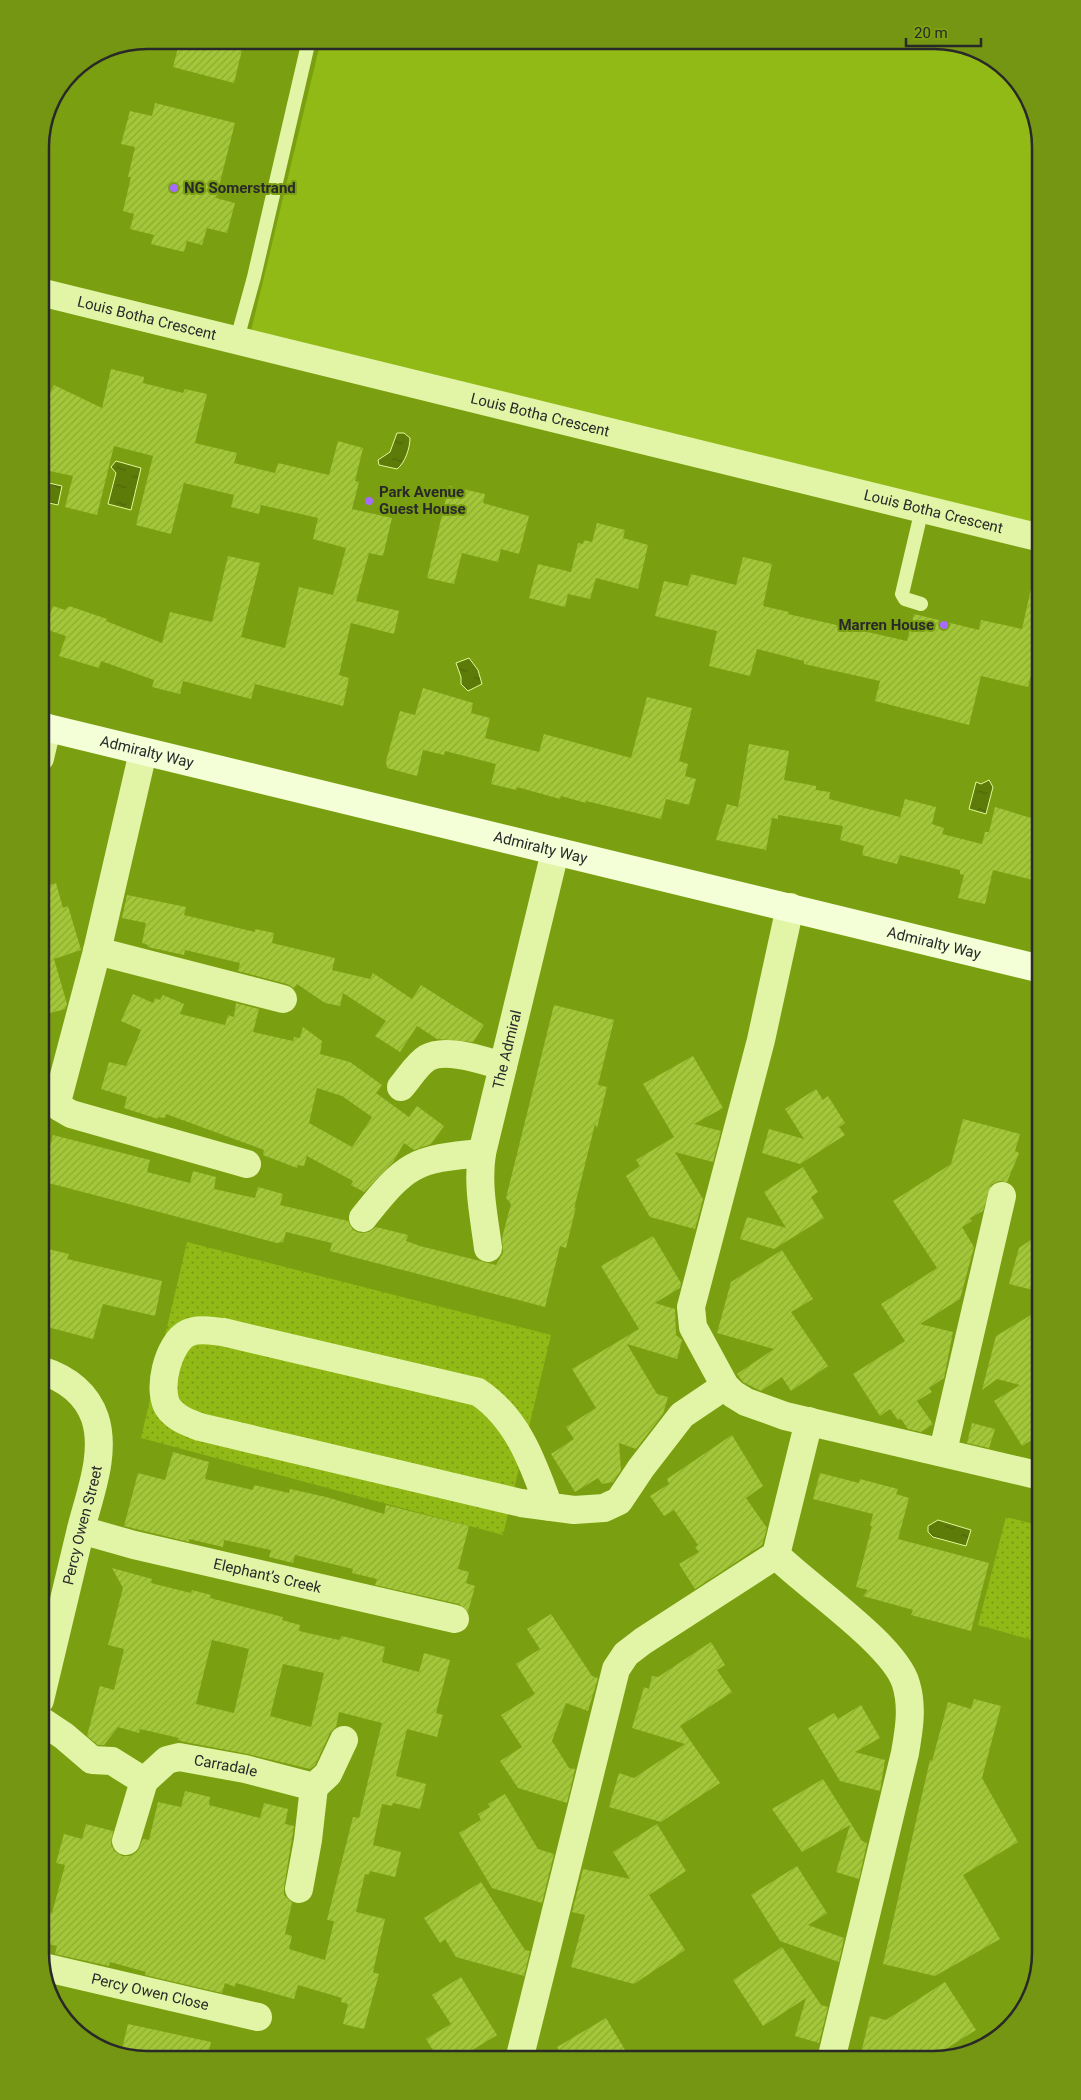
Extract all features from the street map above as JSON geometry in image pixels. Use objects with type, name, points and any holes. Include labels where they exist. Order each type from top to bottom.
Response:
[{"type":"main road","name":"Admiralty Way","points":[[49,728],[1032,967]]},
{"type":"street","name":"Louis Botha Crescent","points":[[49,294],[1032,536]]},
{"type":"street","points":[[143,752],[97,951],[58,1096],[59,1107],[71,1114],[247,1164]]},
{"type":"street","name":"The Admiral","points":[[488,1248],[480,1193],[479,1176],[482,1153],[555,852]]},
{"type":"street","points":[[790,907],[761,1040],[691,1307],[693,1326],[725,1386],[733,1394],[755,1406],[809,1421],[943,1451],[1032,1474]]},
{"type":"street","points":[[97,951],[282,999]]},
{"type":"street","points":[[401,1087],[426,1059],[438,1055],[474,1058],[503,1066]]},
{"type":"street","points":[[363,1218],[384,1191],[405,1170],[416,1164],[447,1156],[482,1153]]},
{"type":"street","points":[[943,1451],[1002,1196]]},
{"type":"street","points":[[549,1507],[532,1461],[509,1420],[495,1403],[478,1392],[222,1332],[190,1332],[179,1338],[171,1350],[164,1374],[164,1390],[168,1409],[182,1420],[200,1427],[521,1503],[549,1507],[574,1510],[604,1508],[619,1501],[641,1468],[682,1415],[725,1386]]},
{"type":"street","name":"Percy Owen Street","points":[[49,1374],[67,1381],[81,1394],[91,1410],[97,1426],[98,1455],[93,1483],[49,1663]]},
{"type":"street","points":[[521,2051],[616,1670],[626,1654],[643,1641],[776,1555],[809,1421]]},
{"type":"street","name":"Elephant’s Creek","points":[[81,1530],[134,1545],[455,1619]]},
{"type":"street","points":[[776,1555],[887,1653],[903,1674],[909,1694],[910,1722],[905,1753],[833,2051]]},
{"type":"street","points":[[49,1726],[92,1760],[112,1761],[144,1781],[126,1841]]},
{"type":"street","points":[[299,1889],[308,1840],[314,1787],[328,1774],[344,1740]]},
{"type":"street","name":"Carradale","points":[[144,1781],[167,1760],[179,1756],[245,1769],[314,1787]]},
{"type":"street","name":"Percy Owen Close","points":[[50,1969],[258,2017]]},
{"type":"lane","points":[[237,339],[254,277],[307,49]]},
{"type":"lane","points":[[921,604],[905,599],[902,594],[922,509]]},
{"type":"shaded area","points":[[319,49],[940,49],[972,56],[994,69],[1012,87],[1025,109],[1029,122],[1032,147],[1032,522],[251,331]]},
{"type":"shaded area","points":[[187,1242],[551,1335],[503,1535],[141,1438]]},
{"type":"shaded area","points":[[1006,1517],[1032,1524],[1032,1640],[978,1625]]},
{"type":"water","points":[[397,433],[404,433],[410,438],[405,459],[397,469],[379,465],[378,460],[390,452]]},
{"type":"water","points":[[116,461],[141,468],[131,510],[108,504],[116,473],[111,467]]},
{"type":"water","points":[[49,483],[62,486],[58,505],[49,503]]},
{"type":"water","points":[[469,658],[478,670],[482,684],[468,691],[461,684],[461,677],[456,663]]},
{"type":"water","points":[[989,780],[993,787],[986,814],[969,809],[976,782],[981,784]]},
{"type":"water","points":[[938,1520],[971,1530],[966,1546],[933,1537],[928,1532],[928,1526]]},
{"type":"building","points":[[178,49],[242,50],[234,83],[173,67]]},
{"type":"building","name":"NG Somerstrand","points":[[155,103],[235,123],[216,198],[235,203],[227,233],[207,228],[202,245],[187,241],[184,252],[151,244],[154,235],[130,229],[134,214],[123,211],[131,177],[128,177],[135,147],[121,144],[130,111],[152,116]]},
{"type":"building","points":[[111,369],[144,377],[143,383],[183,393],[185,389],[207,394],[195,443],[237,453],[234,463],[275,473],[278,463],[329,475],[338,441],[363,448],[355,481],[359,482],[352,509],[392,518],[383,556],[369,553],[356,601],[399,611],[394,634],[351,623],[339,675],[349,678],[343,706],[255,684],[251,699],[183,681],[180,694],[152,687],[154,680],[101,661],[99,668],[59,656],[66,636],[49,630],[49,618],[53,606],[65,610],[69,606],[107,619],[106,621],[162,643],[170,612],[212,622],[228,556],[260,563],[241,637],[285,648],[299,587],[333,595],[346,548],[313,539],[318,518],[261,505],[259,514],[231,507],[234,495],[184,483],[171,534],[136,525],[153,456],[114,446],[97,515],[65,507],[73,476],[49,471],[49,395],[54,385],[102,408]]},
{"type":"building","points":[[449,486],[485,494],[483,503],[529,516],[519,554],[501,549],[498,562],[462,553],[454,584],[427,578]]},
{"type":"building","points":[[597,523],[625,530],[623,538],[648,545],[638,589],[596,578],[590,599],[568,594],[565,607],[529,598],[538,564],[571,572],[578,543],[583,544],[584,540],[592,542]]},
{"type":"building","points":[[743,557],[772,564],[763,606],[789,612],[788,614],[907,641],[914,614],[979,630],[981,620],[1022,629],[1032,584],[1032,670],[1028,687],[981,676],[969,725],[875,701],[880,681],[804,664],[804,661],[757,649],[750,676],[709,666],[717,631],[655,616],[664,581],[688,586],[691,574],[736,585]]},
{"type":"building","points":[[423,688],[473,703],[471,713],[490,718],[485,738],[539,752],[544,734],[631,758],[647,697],[692,708],[679,761],[688,764],[685,776],[696,779],[689,805],[666,799],[661,819],[561,796],[560,799],[517,787],[516,790],[491,784],[496,764],[445,751],[444,755],[423,750],[417,776],[387,768],[386,761],[400,711],[415,715]]},
{"type":"building","points":[[749,744],[789,751],[784,780],[816,786],[816,790],[830,792],[829,799],[900,817],[905,799],[936,807],[932,824],[944,828],[942,834],[982,844],[985,832],[989,832],[995,807],[1032,818],[1032,880],[993,870],[985,904],[958,898],[964,875],[960,874],[960,870],[900,855],[897,864],[862,855],[864,846],[840,840],[843,826],[778,815],[778,819],[772,818],[766,850],[716,840],[727,804],[738,807]]},
{"type":"building","points":[[56,883],[63,908],[68,906],[81,950],[54,959],[67,1004],[65,1009],[49,1013],[49,885]]},
{"type":"building","points":[[127,895],[186,907],[184,915],[255,932],[255,929],[274,933],[272,943],[335,958],[332,970],[370,979],[373,973],[412,999],[421,985],[484,1025],[473,1042],[437,1039],[417,1026],[400,1052],[375,1036],[386,1021],[343,993],[340,1006],[325,1003],[297,984],[294,988],[287,984],[238,971],[240,963],[185,950],[184,955],[148,947],[148,945],[142,943],[146,923],[122,918]]},
{"type":"building","points":[[133,994],[153,1003],[155,998],[160,1000],[163,995],[184,1004],[180,1014],[225,1025],[228,1015],[234,1017],[236,1003],[259,1009],[253,1032],[293,1041],[294,1037],[300,1038],[303,1027],[322,1041],[320,1054],[350,1062],[382,1085],[376,1093],[409,1117],[417,1106],[444,1126],[431,1144],[414,1150],[404,1143],[393,1162],[364,1192],[351,1185],[353,1181],[307,1156],[304,1166],[298,1165],[297,1168],[263,1155],[264,1150],[166,1114],[165,1118],[158,1117],[158,1119],[124,1108],[127,1097],[101,1089],[109,1062],[126,1066],[141,1030],[121,1021]],"holes":[[[317,1088],[342,1096],[372,1117],[352,1147],[309,1123]]]},
{"type":"building","points":[[554,1005],[614,1020],[598,1085],[607,1087],[597,1128],[595,1124],[566,1248],[560,1246],[545,1307],[330,1251],[332,1243],[286,1232],[283,1242],[277,1243],[49,1183],[49,1150],[53,1135],[150,1160],[147,1172],[190,1183],[193,1171],[216,1177],[214,1189],[255,1198],[258,1187],[283,1194],[280,1205],[348,1221],[353,1230],[360,1233],[369,1232],[376,1227],[408,1235],[406,1241],[420,1246],[496,1265],[503,1253],[502,1238],[511,1204],[506,1198]]},
{"type":"building","points":[[693,1056],[723,1108],[694,1124],[721,1131],[713,1162],[675,1152],[703,1199],[695,1229],[650,1217],[626,1176],[640,1166],[636,1160],[674,1137],[643,1084]]},
{"type":"building","points":[[816,1089],[823,1100],[828,1096],[845,1123],[839,1127],[845,1135],[800,1164],[762,1153],[769,1129],[804,1139],[785,1109]]},
{"type":"building","points":[[963,1119],[1020,1134],[1015,1151],[1019,1153],[1007,1182],[998,1181],[991,1185],[983,1211],[970,1218],[972,1221],[962,1227],[974,1247],[960,1299],[920,1324],[953,1332],[944,1378],[929,1388],[932,1392],[917,1401],[933,1424],[921,1432],[908,1429],[890,1409],[880,1416],[853,1374],[905,1341],[881,1304],[937,1268],[893,1201],[951,1164]]},
{"type":"building","points":[[803,1167],[818,1192],[811,1197],[824,1218],[774,1249],[740,1239],[747,1217],[786,1228],[764,1192]]},
{"type":"building","points":[[653,1236],[681,1283],[680,1288],[655,1303],[675,1309],[676,1335],[682,1340],[677,1359],[627,1344],[657,1394],[668,1397],[663,1414],[636,1449],[619,1443],[621,1470],[613,1482],[602,1484],[598,1478],[575,1492],[551,1454],[574,1439],[566,1427],[596,1408],[572,1369],[639,1329],[601,1266]]},
{"type":"building","points":[[1032,1239],[1032,1290],[1009,1284],[1019,1248]]},
{"type":"building","points":[[49,1249],[69,1254],[67,1259],[162,1281],[155,1316],[103,1304],[93,1339],[49,1327]]},
{"type":"building","points":[[782,1250],[813,1299],[791,1312],[828,1366],[791,1391],[782,1377],[761,1391],[743,1382],[737,1374],[774,1349],[717,1333],[731,1282]]},
{"type":"building","points":[[1032,1314],[1032,1440],[1022,1446],[994,1401],[1020,1385],[997,1379],[982,1390],[996,1336]]},
{"type":"building","points":[[972,1423],[995,1429],[989,1448],[967,1443]]},
{"type":"building","points":[[732,1435],[763,1486],[746,1498],[767,1528],[762,1545],[695,1589],[679,1564],[699,1552],[695,1547],[698,1545],[674,1510],[664,1516],[650,1496],[669,1484],[667,1479]]},
{"type":"building","points":[[173,1452],[209,1462],[205,1479],[253,1490],[254,1485],[289,1493],[290,1489],[326,1497],[384,1514],[386,1505],[469,1526],[458,1569],[469,1572],[466,1583],[475,1586],[468,1612],[459,1604],[375,1585],[377,1579],[352,1573],[353,1569],[295,1555],[293,1563],[269,1557],[271,1550],[224,1540],[223,1547],[189,1539],[189,1542],[124,1526],[138,1473],[165,1480]]},
{"type":"building","points":[[820,1473],[859,1483],[860,1479],[898,1489],[896,1494],[909,1498],[898,1539],[989,1563],[971,1631],[911,1615],[913,1610],[863,1596],[868,1590],[856,1587],[872,1526],[870,1526],[873,1514],[813,1499]]},
{"type":"building","points":[[112,1568],[152,1579],[151,1583],[191,1593],[192,1590],[211,1595],[210,1598],[283,1617],[282,1620],[300,1625],[299,1631],[339,1640],[342,1636],[385,1647],[382,1662],[419,1672],[424,1653],[450,1660],[436,1713],[443,1715],[437,1737],[407,1729],[396,1776],[426,1784],[420,1809],[393,1803],[392,1806],[382,1804],[373,1845],[401,1852],[395,1877],[370,1871],[369,1875],[365,1874],[356,1912],[385,1919],[373,1972],[379,1974],[364,2029],[343,2024],[348,2004],[341,2002],[342,1998],[298,1985],[294,1999],[236,1983],[235,1987],[225,1983],[222,1993],[145,1975],[146,1972],[110,1962],[109,1966],[55,1954],[57,1946],[49,1944],[49,1912],[52,1913],[65,1865],[56,1863],[64,1834],[82,1839],[86,1824],[113,1831],[111,1844],[114,1851],[122,1856],[130,1856],[137,1852],[143,1839],[149,1840],[158,1802],[181,1807],[185,1791],[210,1797],[209,1805],[260,1818],[264,1803],[288,1809],[285,1824],[294,1826],[284,1887],[284,1895],[292,1903],[285,1934],[292,1936],[289,1949],[325,1960],[334,1921],[327,1920],[353,1817],[359,1818],[382,1723],[339,1712],[336,1727],[330,1733],[315,1765],[310,1769],[248,1754],[185,1742],[178,1740],[179,1738],[140,1729],[139,1733],[118,1727],[104,1745],[98,1745],[87,1736],[100,1686],[114,1690],[124,1649],[108,1645],[123,1588]],"holes":[[[212,1640],[249,1649],[234,1713],[196,1704]],[[283,1664],[324,1673],[311,1727],[270,1716]]]},
{"type":"building","points":[[551,1614],[592,1676],[598,1678],[588,1711],[566,1703],[552,1741],[569,1768],[575,1769],[567,1803],[518,1788],[500,1761],[522,1747],[501,1715],[535,1694],[516,1664],[540,1649],[527,1629]]},
{"type":"building","points":[[711,1642],[725,1665],[717,1670],[732,1692],[680,1726],[720,1783],[661,1822],[609,1807],[619,1773],[634,1778],[685,1744],[632,1728],[644,1687],[649,1689],[652,1676],[658,1677]]},
{"type":"building","points":[[974,1699],[1001,1706],[982,1778],[1018,1842],[963,1875],[1000,1939],[935,1976],[883,1964],[930,1760],[932,1761],[948,1702],[971,1709]]},
{"type":"building","points":[[861,1705],[880,1738],[855,1752],[885,1760],[880,1791],[840,1781],[808,1728],[834,1713],[838,1719]]},
{"type":"building","points":[[823,1779],[862,1841],[867,1843],[859,1879],[836,1872],[850,1825],[802,1852],[772,1809]]},
{"type":"building","points":[[505,1794],[538,1849],[554,1854],[542,1903],[492,1888],[459,1833],[481,1820],[478,1814],[490,1807],[488,1804]]},
{"type":"building","points":[[657,1824],[686,1871],[649,1895],[685,1950],[634,1984],[571,1967],[585,1915],[572,1912],[583,1869],[630,1879],[613,1852]]},
{"type":"building","points":[[797,1866],[827,1913],[808,1925],[844,1938],[839,1962],[780,1941],[751,1895]]},
{"type":"building","points":[[481,1882],[525,1950],[530,1951],[524,1976],[456,1957],[445,1939],[440,1943],[424,1918]]},
{"type":"building","points":[[782,1947],[821,2005],[828,2007],[819,2043],[795,2036],[806,1998],[763,2026],[733,1980]]},
{"type":"building","points":[[461,1977],[497,2035],[471,2051],[433,2051],[426,2039],[451,2024],[432,1995]]},
{"type":"building","points":[[945,1982],[976,2030],[944,2050],[861,2051],[870,2016],[886,2020]]},
{"type":"building","points":[[606,2018],[626,2051],[559,2051],[557,2047]]},
{"type":"building","points":[[128,2024],[211,2042],[209,2051],[141,2051],[122,2048]]},
{"type":"place","name":"NG Somerstrand","points":[[174,188]]},
{"type":"place","name":"Park Avenue Guest House","points":[[369,501]]},
{"type":"place","name":"Marren House","points":[[944,625]]}]
